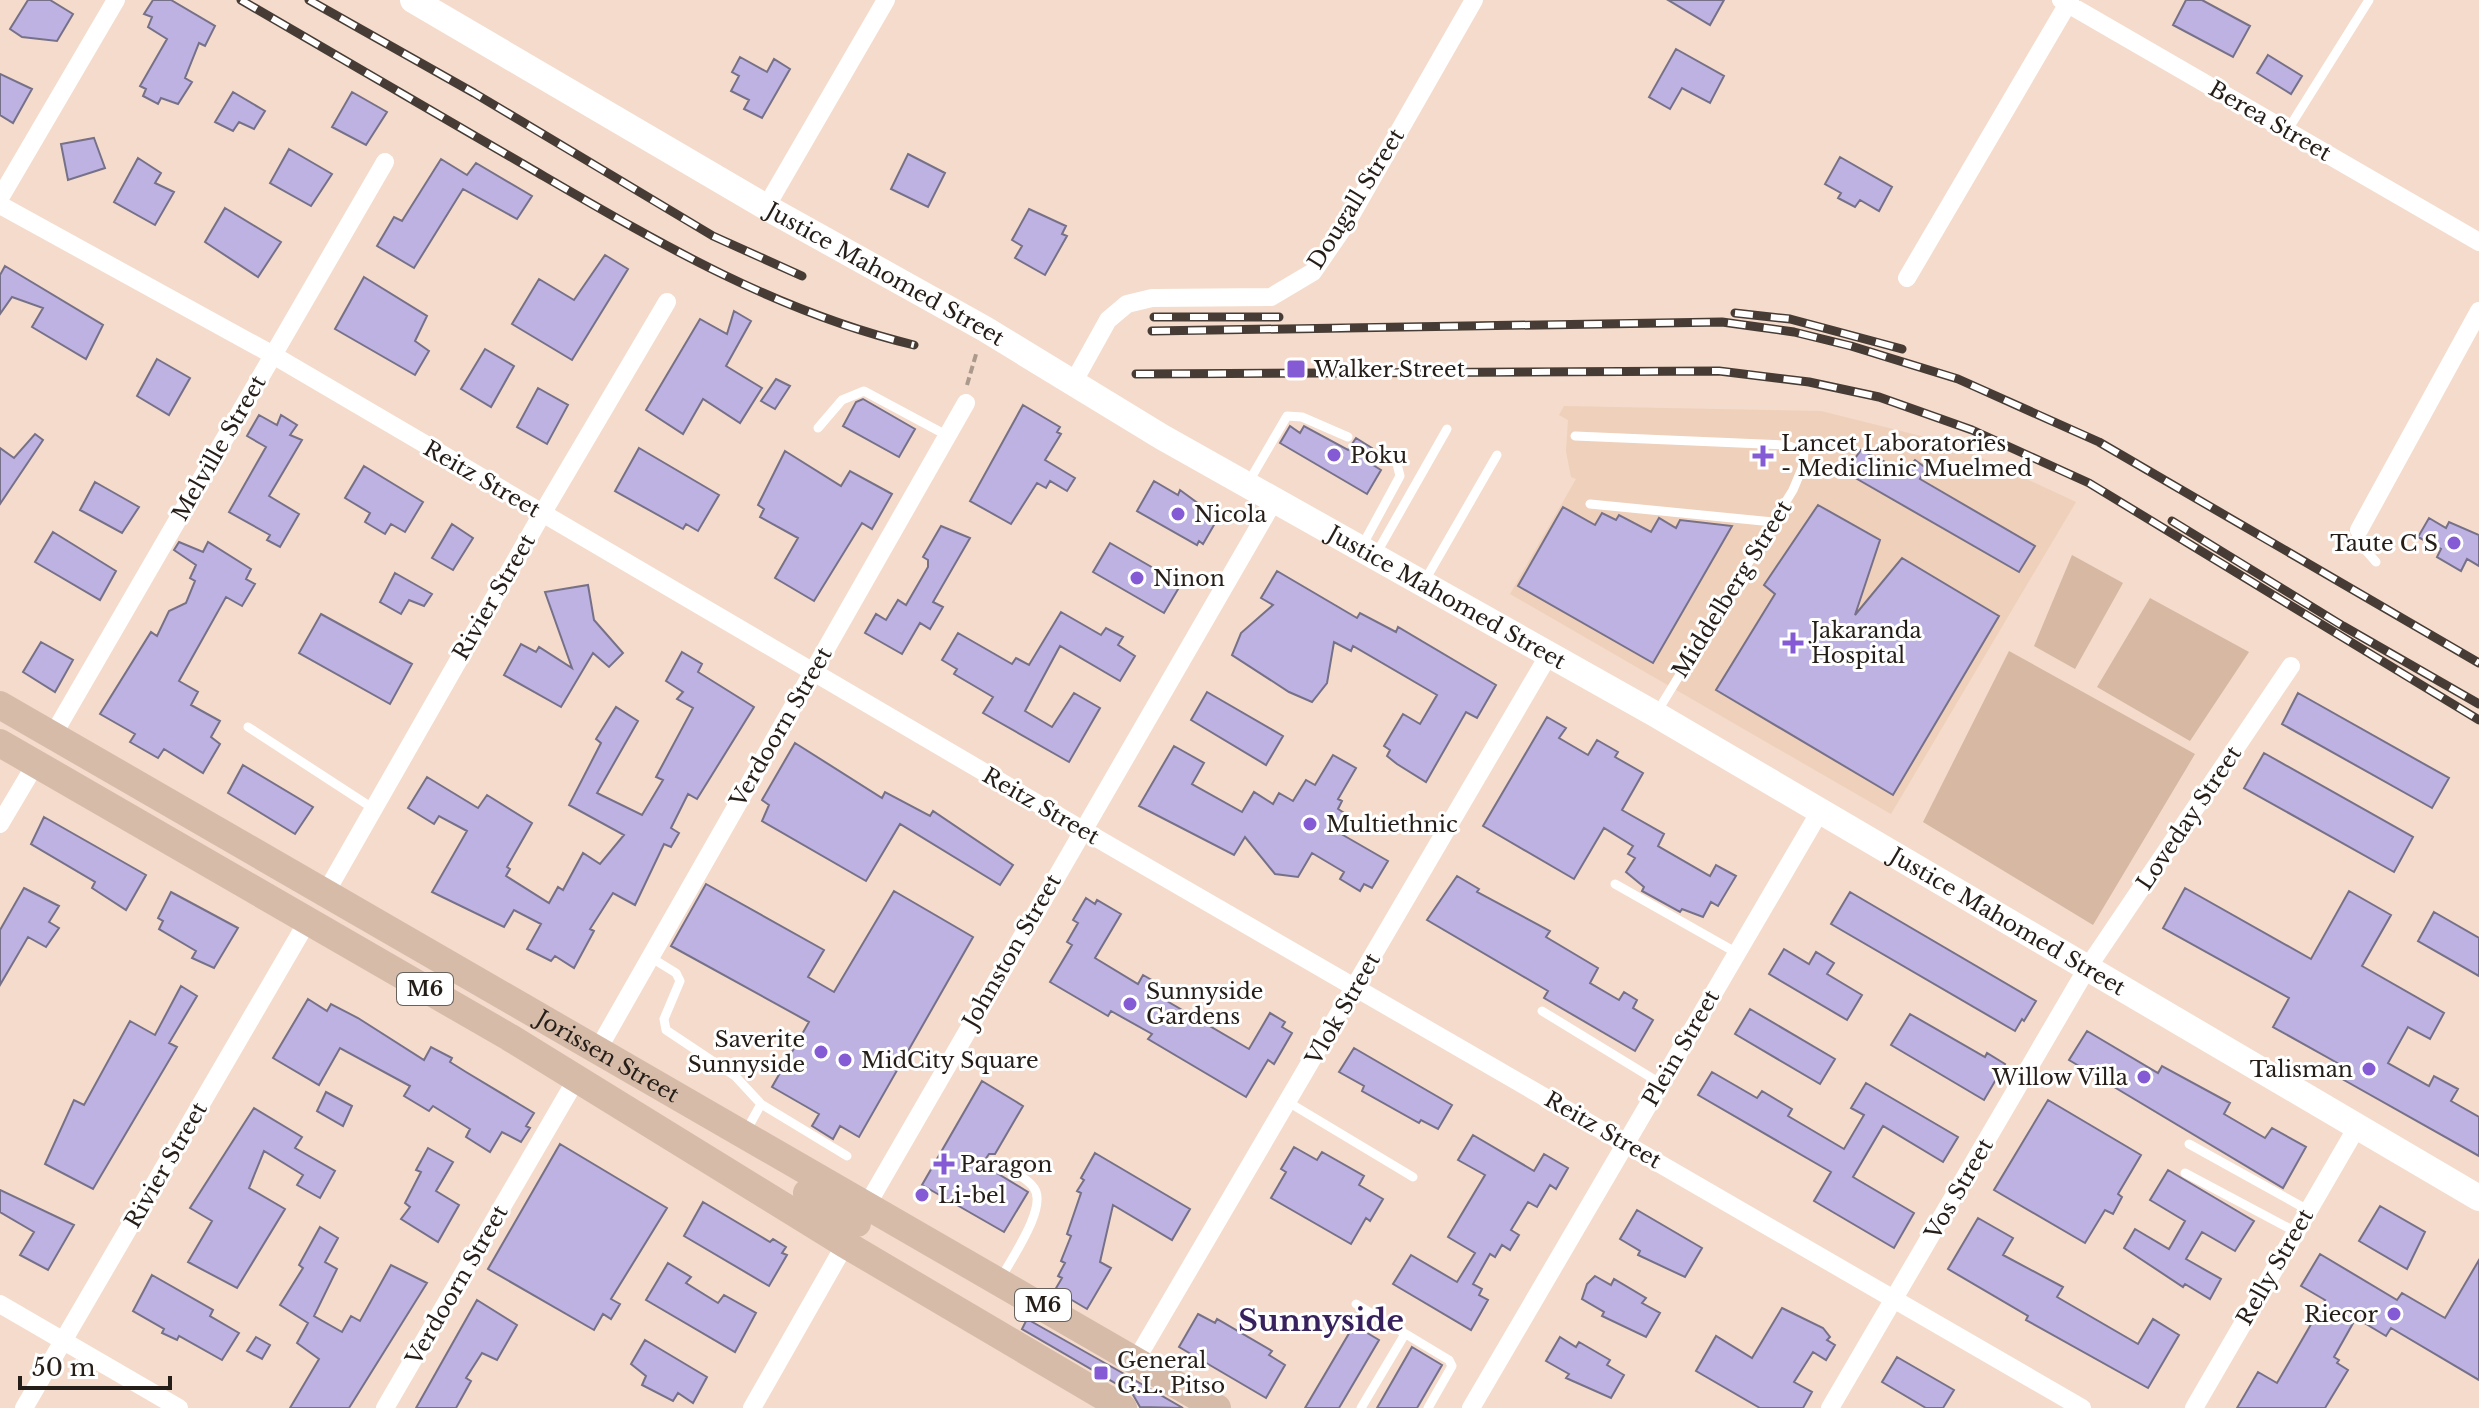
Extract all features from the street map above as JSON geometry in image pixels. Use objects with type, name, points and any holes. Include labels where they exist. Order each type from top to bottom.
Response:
[{"type":"main road","name":"Justice Mahomed Street","points":[[413,0],[766,207],[985,329],[1073,383],[1369,550],[1548,656],[1655,714],[2086,970],[2479,1198]]},
{"type":"main road","name":"Jorissen Street","points":[[0,705],[744,1136],[974,1318],[1123,1408]]},
{"type":"main road","name":"Jorissen Street","points":[[0,743],[577,1078],[855,1226],[999,1281],[1217,1408]]},
{"type":"main road","points":[[671,1094],[677,1112],[684,1119],[855,1226]]},
{"type":"street","points":[[0,198],[116,0]]},
{"type":"street","points":[[766,207],[886,0]]},
{"type":"street","name":"Dougall Street","points":[[1073,383],[1108,320],[1127,304],[1152,298],[1268,297],[1294,287],[1313,272],[1346,224],[1474,0]]},
{"type":"street","points":[[1907,278],[2066,1]]},
{"type":"street","name":"Berea Street","points":[[2066,1],[2479,242]]},
{"type":"street","name":"Melville Street","points":[[53,735],[385,162]]},
{"type":"street","name":"Reitz Street","points":[[0,205],[273,355],[1081,829],[2082,1408]]},
{"type":"street","name":"Rivier Street","points":[[325,894],[667,302]]},
{"type":"street","points":[[2359,530],[2479,311]]},
{"type":"street","name":"Verdoorn Street","points":[[597,1051],[966,403]]},
{"type":"street","name":"Johnston Street","points":[[752,1408],[1081,829],[1276,497]]},
{"type":"street","name":"Vlok Street","points":[[1136,1360],[1548,656]]},
{"type":"street","name":"Loveday Street","points":[[2086,970],[2291,666]]},
{"type":"street","points":[[0,824],[35,765]]},
{"type":"street","name":"Plein Street","points":[[1471,1408],[1819,813]]},
{"type":"street","name":"Rivier Street","points":[[24,1408],[307,922]]},
{"type":"street","name":"Vos Street","points":[[1830,1408],[2086,970]]},
{"type":"street","name":"Verdoorn Street","points":[[385,1408],[577,1078]]},
{"type":"street","name":"Relly Street","points":[[2194,1408],[2357,1127]]},
{"type":"street","points":[[0,1304],[179,1408]]},
{"type":"lane","points":[[2287,131],[2325,65],[2369,0]]},
{"type":"lane","points":[[818,428],[842,400],[864,391],[948,436]]},
{"type":"lane","points":[[1248,483],[1287,416],[1302,417],[1348,437]]},
{"type":"lane","points":[[1369,550],[1447,429]]},
{"type":"lane","name":"Middelberg Street","points":[[1575,436],[1800,447],[1805,458],[1799,478],[1655,714]]},
{"type":"lane","points":[[1369,550],[1400,476],[1397,464],[1388,455]]},
{"type":"lane","points":[[1424,582],[1497,455]]},
{"type":"lane","points":[[1590,504],[1773,522]]},
{"type":"lane","points":[[2359,530],[2362,546],[2376,562]]},
{"type":"lane","points":[[248,727],[374,809]]},
{"type":"lane","name":"Jorissen Street","points":[[0,732],[575,1067],[855,1226],[1198,1408]]},
{"type":"lane","points":[[1615,884],[1737,953]]},
{"type":"lane","points":[[650,957],[676,973],[680,981],[664,1019],[666,1030],[735,1076],[761,1104],[847,1156]]},
{"type":"lane","points":[[1542,1011],[1660,1083]]},
{"type":"lane","points":[[1288,1102],[1413,1177]]},
{"type":"lane","points":[[744,1136],[761,1104]]},
{"type":"lane","points":[[2189,1144],[2308,1210]]},
{"type":"lane","points":[[992,1161],[1032,1185],[1038,1201],[1034,1216],[999,1281]]},
{"type":"lane","points":[[2185,1173],[2296,1232]]},
{"type":"lane","name":"Jorissen Street","points":[[795,1178],[855,1226]]},
{"type":"lane","points":[[1356,1304],[1449,1360],[1452,1366],[1428,1408]]},
{"type":"lane","name":"Jorissen Street","points":[[974,1318],[1138,1408]]},
{"type":"lane","points":[[1361,1408],[1405,1334]]},
{"type":"path","points":[[968,381],[985,329]]},
{"type":"shaded area","name":"Jakaranda Hospital","points":[[1564,406],[1821,411],[1949,443],[2076,502],[1891,814],[1510,594],[1576,479],[1571,477],[1566,451],[1568,420],[1559,415]]},
{"type":"shaded area","points":[[2072,555],[2123,583],[2075,669],[2034,646]]},
{"type":"shaded area","points":[[2150,598],[2249,652],[2190,741],[2097,687]]},
{"type":"shaded area","points":[[2009,651],[2195,754],[2093,925],[1923,822]]},
{"type":"building","points":[[28,0],[50,0],[73,14],[57,41],[22,37],[10,29]]},
{"type":"building","points":[[153,0],[171,0],[215,26],[205,46],[199,43],[185,78],[192,82],[178,104],[161,98],[158,104],[143,96],[146,89],[140,86],[167,39],[148,27],[152,17],[144,14]]},
{"type":"building","points":[[1668,0],[1724,0],[1710,25]]},
{"type":"building","points":[[2186,0],[2202,0],[2250,26],[2233,57],[2173,25]]},
{"type":"building","points":[[1676,49],[1724,76],[1710,103],[1682,88],[1670,109],[1649,97]]},
{"type":"building","points":[[2268,55],[2302,76],[2291,94],[2257,73]]},
{"type":"building","points":[[740,57],[767,72],[774,59],[790,69],[762,118],[744,109],[749,100],[731,91],[739,76],[732,72]]},
{"type":"building","points":[[0,74],[32,89],[13,123],[0,115]]},
{"type":"building","points":[[233,92],[265,111],[254,129],[239,122],[233,131],[215,122]]},
{"type":"building","points":[[352,92],[387,112],[366,145],[332,127]]},
{"type":"building","points":[[94,138],[105,168],[68,180],[61,144]]},
{"type":"building","points":[[289,149],[332,174],[311,206],[270,183]]},
{"type":"building","points":[[908,154],[945,173],[928,207],[891,189]]},
{"type":"building","points":[[1840,157],[1892,187],[1879,211],[1860,200],[1855,207],[1838,198],[1841,193],[1825,184]]},
{"type":"building","points":[[138,158],[161,173],[155,183],[174,192],[155,225],[114,202]]},
{"type":"building","points":[[441,159],[467,175],[476,163],[532,196],[517,219],[463,189],[414,268],[377,246],[394,217],[402,221]]},
{"type":"building","points":[[225,208],[281,242],[258,277],[205,242]]},
{"type":"building","points":[[1029,209],[1066,226],[1062,234],[1067,236],[1045,275],[1015,258],[1022,246],[1012,240]]},
{"type":"building","points":[[605,255],[628,269],[572,360],[512,324],[539,279],[574,300]]},
{"type":"building","points":[[5,266],[103,325],[86,359],[32,327],[43,308],[12,297],[0,314],[0,275]]},
{"type":"building","points":[[364,277],[427,316],[415,341],[429,351],[415,375],[335,329]]},
{"type":"building","points":[[734,311],[751,321],[726,366],[762,388],[740,423],[703,399],[683,434],[646,410],[700,319],[727,334]]},
{"type":"building","points":[[485,349],[514,366],[491,407],[461,389]]},
{"type":"building","points":[[157,359],[190,378],[169,415],[137,396]]},
{"type":"building","points":[[776,379],[790,386],[775,409],[761,401]]},
{"type":"building","points":[[538,388],[568,405],[547,444],[517,427]]},
{"type":"building","points":[[863,399],[915,429],[899,457],[843,426],[856,402]]},
{"type":"building","points":[[1023,405],[1060,427],[1057,432],[1061,434],[1045,460],[1075,478],[1067,491],[1050,481],[1046,488],[1037,483],[1011,524],[970,501]]},
{"type":"building","points":[[259,415],[277,425],[281,415],[297,425],[290,435],[302,440],[269,496],[299,514],[280,547],[267,540],[270,535],[229,512],[266,447],[247,436]]},
{"type":"building","name":"Poku","points":[[1290,426],[1300,433],[1304,426],[1348,450],[1356,438],[1372,448],[1365,460],[1381,470],[1367,494],[1280,443]]},
{"type":"building","points":[[35,434],[43,440],[0,504],[0,448],[14,458]]},
{"type":"building","points":[[639,448],[719,495],[698,531],[686,524],[683,529],[615,491]]},
{"type":"building","points":[[1861,450],[1905,472],[1915,460],[1926,468],[1920,479],[2035,546],[2019,572],[1845,472]]},
{"type":"building","points":[[785,451],[841,486],[850,471],[892,494],[872,529],[862,523],[814,601],[775,578],[798,538],[760,517],[764,509],[758,505]]},
{"type":"building","points":[[364,466],[423,502],[405,532],[391,524],[385,534],[365,522],[370,513],[345,498]]},
{"type":"building","name":"Nicola","points":[[1154,481],[1178,495],[1180,490],[1218,518],[1203,544],[1199,541],[1197,545],[1137,511]]},
{"type":"building","points":[[95,482],[139,507],[122,533],[80,510]]},
{"type":"building","points":[[1818,505],[1880,540],[1855,615],[1902,558],[1999,616],[1893,795],[1716,690],[1775,594],[1764,585]]},
{"type":"building","points":[[1563,507],[1595,525],[1602,513],[1616,520],[1619,515],[1651,532],[1659,518],[1676,528],[1680,520],[1732,526],[1653,663],[1518,586]]},
{"type":"building","name":"Taute C S","points":[[2429,518],[2446,528],[2449,522],[2479,535],[2479,566],[2467,559],[2461,571],[2437,557],[2441,549],[2418,537]]},
{"type":"building","points":[[452,524],[473,538],[453,570],[432,558]]},
{"type":"building","points":[[941,526],[970,538],[933,602],[943,607],[930,629],[920,623],[902,654],[865,633],[876,614],[886,620],[898,600],[906,605],[928,567],[928,560],[923,557]]},
{"type":"building","points":[[53,532],[116,571],[100,600],[35,562]]},
{"type":"building","points":[[179,542],[203,552],[208,542],[251,569],[246,579],[255,584],[242,606],[226,597],[179,681],[198,692],[191,705],[220,721],[211,737],[220,744],[203,773],[164,749],[158,758],[130,742],[135,734],[100,714],[151,632],[157,636],[169,611],[186,603],[195,581],[190,578],[196,565],[174,550]]},
{"type":"building","name":"Ninon","points":[[1110,543],[1181,584],[1164,613],[1093,572]]},
{"type":"building","points":[[1277,571],[1357,618],[1360,613],[1396,632],[1398,627],[1496,685],[1477,718],[1466,712],[1426,782],[1387,756],[1390,750],[1384,746],[1403,714],[1420,724],[1437,695],[1353,646],[1351,651],[1334,642],[1327,683],[1312,702],[1289,692],[1232,655],[1241,633],[1273,605],[1261,598]]},
{"type":"building","points":[[395,573],[432,594],[424,606],[409,600],[401,614],[380,602]]},
{"type":"building","points":[[588,585],[594,620],[623,653],[609,667],[593,653],[561,707],[504,675],[521,644],[536,652],[539,647],[572,668],[545,592]]},
{"type":"building","points":[[1061,612],[1101,635],[1106,628],[1123,637],[1118,645],[1135,656],[1120,681],[1060,646],[1025,711],[1052,727],[1074,693],[1100,708],[1069,762],[983,713],[993,697],[954,674],[957,669],[942,660],[958,633],[1012,664],[1016,658],[1029,665]]},
{"type":"building","points":[[321,614],[412,664],[390,704],[299,653]]},
{"type":"building","points":[[41,642],[73,660],[55,692],[23,672]]},
{"type":"building","points":[[682,652],[702,664],[698,672],[754,707],[697,799],[688,794],[671,828],[679,833],[671,847],[664,844],[635,905],[613,893],[590,929],[594,931],[574,968],[555,956],[551,961],[527,949],[541,924],[514,910],[504,927],[432,892],[467,831],[439,816],[434,824],[408,808],[427,777],[478,808],[487,795],[532,823],[507,867],[510,869],[506,876],[549,903],[558,887],[563,890],[583,853],[600,864],[624,835],[569,805],[601,743],[596,739],[616,707],[638,721],[597,793],[642,815],[663,780],[656,777],[693,708],[677,699],[683,692],[666,681]]},
{"type":"building","points":[[1207,692],[1283,736],[1266,765],[1191,720]]},
{"type":"building","points":[[2298,693],[2449,778],[2432,808],[2282,724]]},
{"type":"building","points":[[1547,717],[1566,728],[1559,738],[1588,755],[1597,740],[1618,752],[1615,757],[1643,773],[1622,810],[1664,834],[1658,846],[1710,876],[1716,865],[1736,876],[1718,906],[1711,902],[1703,917],[1682,909],[1680,912],[1642,891],[1644,887],[1626,872],[1635,858],[1628,854],[1633,846],[1604,828],[1574,879],[1483,826]]},
{"type":"building","points":[[795,743],[882,798],[885,792],[930,816],[933,811],[1013,865],[1000,885],[900,824],[866,881],[762,821],[769,805],[762,800]]},
{"type":"building","points":[[1174,746],[1204,763],[1192,784],[1242,812],[1254,792],[1273,804],[1279,793],[1293,801],[1306,780],[1315,785],[1333,755],[1356,768],[1338,799],[1342,801],[1338,809],[1346,814],[1336,831],[1388,861],[1372,888],[1364,884],[1360,891],[1340,879],[1344,872],[1312,853],[1298,877],[1275,874],[1245,837],[1234,855],[1139,806]]},
{"type":"building","points":[[2264,753],[2413,837],[2394,872],[2244,788]]},
{"type":"building","points":[[243,765],[313,807],[295,834],[228,793]]},
{"type":"building","points":[[44,817],[146,875],[126,910],[92,888],[95,882],[31,844]]},
{"type":"building","points":[[1457,876],[1479,889],[1477,892],[1550,931],[1546,937],[1598,968],[1590,983],[1619,1000],[1624,992],[1637,1000],[1633,1008],[1653,1020],[1635,1051],[1544,998],[1548,991],[1427,920]]},
{"type":"building","points":[[706,884],[824,950],[808,977],[834,992],[894,891],[973,937],[859,1137],[840,1126],[833,1139],[812,1126],[819,1114],[772,1087],[809,1022],[671,946]]},
{"type":"building","points":[[24,888],[59,906],[49,922],[59,928],[46,947],[28,937],[0,985],[0,930]]},
{"type":"building","points":[[2185,888],[2311,959],[2349,891],[2391,915],[2362,966],[2444,1013],[2430,1039],[2408,1027],[2388,1063],[2429,1086],[2434,1076],[2458,1089],[2451,1101],[2479,1117],[2479,1156],[2335,1075],[2341,1065],[2273,1027],[2289,998],[2163,928]]},
{"type":"building","points":[[171,892],[238,928],[214,968],[192,958],[196,951],[159,929],[163,921],[158,918]]},
{"type":"building","points":[[1850,892],[2036,1001],[2024,1021],[2022,1019],[2015,1031],[1831,924]]},
{"type":"building","name":"Sunnyside Gardens","points":[[1086,898],[1095,904],[1097,900],[1121,914],[1095,958],[1138,984],[1143,975],[1166,988],[1160,997],[1249,1049],[1270,1013],[1285,1022],[1282,1027],[1292,1033],[1274,1064],[1268,1060],[1246,1097],[1148,1039],[1152,1034],[1111,1011],[1108,1016],[1050,982],[1072,945],[1067,942],[1078,923],[1073,920]]},
{"type":"building","points":[[2434,912],[2479,938],[2479,976],[2418,941]]},
{"type":"building","points":[[1784,949],[1809,964],[1816,952],[1834,963],[1827,974],[1862,995],[1847,1020],[1769,974]]},
{"type":"building","points":[[181,986],[197,996],[169,1043],[177,1047],[93,1189],[45,1164],[74,1100],[84,1105],[130,1021],[155,1035]]},
{"type":"building","points":[[308,999],[327,1011],[331,1004],[358,1018],[424,1060],[431,1047],[452,1058],[450,1062],[534,1113],[526,1126],[530,1128],[521,1142],[502,1132],[490,1152],[466,1137],[470,1129],[433,1106],[429,1111],[404,1096],[410,1086],[340,1048],[319,1085],[273,1058]]},
{"type":"building","points":[[1750,1009],[1835,1059],[1820,1084],[1735,1034]]},
{"type":"building","points":[[1910,1014],[1985,1057],[1987,1053],[2005,1064],[1984,1100],[1891,1045]]},
{"type":"building","points":[[2087,1031],[2158,1073],[2162,1066],[2230,1103],[2224,1114],[2265,1138],[2272,1128],[2306,1147],[2283,1188],[2069,1060]]},
{"type":"building","points":[[1354,1048],[1452,1105],[1438,1129],[1421,1120],[1419,1123],[1362,1091],[1364,1086],[1339,1072]]},
{"type":"building","points":[[1712,1072],[1757,1098],[1762,1091],[1792,1109],[1788,1116],[1844,1149],[1864,1115],[1851,1108],[1866,1083],[1958,1137],[1943,1162],[1883,1126],[1853,1177],[1914,1213],[1894,1248],[1814,1201],[1831,1172],[1698,1095]]},
{"type":"building","points":[[982,1081],[1023,1106],[995,1154],[989,1154],[985,1160],[987,1167],[1028,1192],[1004,1232],[922,1185]]},
{"type":"building","points":[[326,1092],[352,1106],[343,1126],[317,1111]]},
{"type":"building","points":[[2048,1100],[2141,1155],[2118,1194],[2122,1197],[2113,1214],[2105,1210],[2085,1243],[1994,1190]]},
{"type":"building","points":[[254,1108],[302,1137],[295,1148],[335,1171],[320,1198],[297,1185],[303,1175],[264,1151],[249,1188],[285,1209],[237,1288],[188,1262],[212,1221],[190,1208]]},
{"type":"building","points":[[1473,1135],[1534,1171],[1544,1154],[1568,1168],[1556,1189],[1550,1185],[1537,1207],[1528,1202],[1511,1230],[1519,1235],[1510,1250],[1502,1245],[1495,1257],[1490,1254],[1473,1284],[1482,1289],[1479,1295],[1488,1300],[1471,1330],[1393,1284],[1411,1255],[1457,1282],[1475,1253],[1448,1237],[1485,1175],[1458,1160]]},
{"type":"building","points":[[560,1144],[667,1208],[611,1299],[620,1304],[611,1319],[603,1314],[594,1330],[488,1269]]},
{"type":"building","points":[[1294,1147],[1317,1160],[1322,1152],[1364,1176],[1359,1185],[1383,1199],[1370,1221],[1366,1218],[1351,1244],[1271,1198],[1286,1172],[1281,1169]]},
{"type":"building","points":[[428,1148],[453,1162],[436,1191],[459,1205],[438,1242],[401,1219],[410,1207],[405,1203],[421,1172],[416,1170]]},
{"type":"building","points":[[1095,1153],[1190,1209],[1172,1240],[1113,1205],[1100,1262],[1111,1268],[1087,1309],[1055,1290],[1062,1278],[1058,1276],[1065,1263],[1061,1261],[1071,1236],[1067,1234],[1081,1193],[1077,1191]]},
{"type":"building","points":[[2168,1170],[2254,1221],[2235,1251],[2202,1232],[2186,1259],[2221,1279],[2210,1299],[2185,1284],[2183,1287],[2124,1248],[2135,1229],[2169,1249],[2185,1221],[2150,1200]]},
{"type":"building","points":[[0,1190],[74,1225],[48,1270],[20,1255],[34,1232],[0,1212]]},
{"type":"building","points":[[703,1202],[770,1242],[773,1239],[786,1247],[782,1253],[787,1255],[769,1286],[684,1236]]},
{"type":"building","points":[[2380,1206],[2425,1232],[2407,1269],[2359,1241]]},
{"type":"building","points":[[1637,1210],[1702,1248],[1685,1277],[1638,1255],[1640,1251],[1620,1239]]},
{"type":"building","points":[[1978,1218],[2013,1238],[2003,1255],[2063,1287],[2057,1297],[2138,1344],[2153,1319],[2179,1335],[2148,1388],[2026,1320],[2028,1316],[1948,1269]]},
{"type":"building","points":[[320,1227],[338,1238],[325,1262],[337,1269],[314,1316],[342,1332],[351,1316],[360,1321],[391,1265],[427,1283],[349,1408],[290,1408],[319,1359],[297,1343],[308,1323],[280,1305],[303,1268],[299,1265]]},
{"type":"building","points":[[2320,1254],[2397,1300],[2402,1293],[2445,1318],[2479,1260],[2479,1380],[2391,1328],[2386,1336],[2356,1318],[2334,1357],[2348,1370],[2325,1408],[2237,1408],[2258,1372],[2277,1383],[2325,1300],[2301,1286]]},
{"type":"building","points":[[668,1263],[691,1277],[686,1283],[718,1303],[724,1295],[756,1313],[735,1352],[646,1300]]},
{"type":"building","points":[[152,1275],[213,1310],[210,1316],[239,1333],[222,1360],[179,1336],[177,1340],[162,1333],[164,1329],[133,1311]]},
{"type":"building","points":[[1595,1276],[1611,1285],[1614,1279],[1646,1298],[1642,1303],[1660,1313],[1646,1337],[1602,1316],[1604,1312],[1582,1299],[1587,1284]]},
{"type":"building","points":[[477,1300],[517,1325],[497,1360],[482,1353],[466,1378],[471,1381],[456,1408],[416,1408]]},
{"type":"building","points":[[1782,1308],[1823,1328],[1830,1337],[1827,1340],[1835,1345],[1826,1360],[1813,1352],[1794,1382],[1812,1392],[1803,1408],[1760,1408],[1696,1371],[1716,1336],[1752,1358]]},
{"type":"building","points":[[1198,1314],[1215,1323],[1217,1319],[1272,1351],[1269,1355],[1285,1365],[1266,1398],[1179,1347]]},
{"type":"building","name":"General G.L. Pitso","points":[[1027,1319],[1183,1408],[1140,1407],[1132,1393],[1022,1329]]},
{"type":"building","points":[[1354,1325],[1379,1340],[1339,1408],[1305,1408]]},
{"type":"building","points":[[256,1337],[270,1345],[262,1359],[247,1351]]},
{"type":"building","points":[[1560,1337],[1576,1347],[1579,1342],[1610,1360],[1607,1365],[1624,1375],[1611,1398],[1566,1378],[1569,1374],[1546,1361]]},
{"type":"building","points":[[645,1340],[707,1377],[693,1403],[678,1393],[673,1401],[642,1385],[646,1376],[631,1364]]},
{"type":"building","points":[[1412,1347],[1442,1365],[1417,1408],[1377,1408]]},
{"type":"building","points":[[1897,1357],[1954,1390],[1943,1408],[1926,1408],[1882,1382]]},
{"type":"railway","points":[[241,0],[672,249],[813,314],[914,345]]},
{"type":"railway","points":[[309,0],[474,93],[713,236],[802,276]]},
{"type":"railway","points":[[1735,313],[1790,319],[1902,349]]},
{"type":"railway","points":[[1154,317],[1279,317]]},
{"type":"railway","points":[[1152,331],[1722,322],[1794,332],[1851,346],[1958,379],[2099,442],[2479,663]]},
{"type":"railway","points":[[1136,374],[1719,371],[1809,382],[1879,397],[1972,430],[2089,483],[2479,720]]},
{"type":"railway","points":[[2172,521],[2343,626],[2479,704]]},
{"type":"place","name":"Walker Street","points":[[1296,369]]},
{"type":"place","name":"Poku","points":[[1334,455]]},
{"type":"place","name":"Lancet Laboratories - Mediclinic Muelmed","points":[[1763,456]]},
{"type":"place","name":"Nicola","points":[[1178,514]]},
{"type":"place","name":"Taute C S","points":[[2454,543]]},
{"type":"place","name":"Ninon","points":[[1137,578]]},
{"type":"place","name":"Jakaranda Hospital","points":[[1793,643]]},
{"type":"place","name":"Multiethnic","points":[[1310,824]]},
{"type":"place","name":"Sunnyside Gardens","points":[[1130,1004]]},
{"type":"place","name":"Saverite Sunnyside","points":[[821,1052]]},
{"type":"place","name":"MidCity Square","points":[[845,1060]]},
{"type":"place","name":"Talisman","points":[[2369,1069]]},
{"type":"place","name":"Willow Villa","points":[[2144,1077]]},
{"type":"place","name":"Paragon","points":[[944,1164]]},
{"type":"place","name":"Li-bel","points":[[922,1195]]},
{"type":"place","name":"Riecor","points":[[2394,1314]]},
{"type":"place","name":"General G.L. Pitso","points":[[1101,1373]]},
{"type":"district","name":"Sunnyside","points":[[1321,1320]]}]
